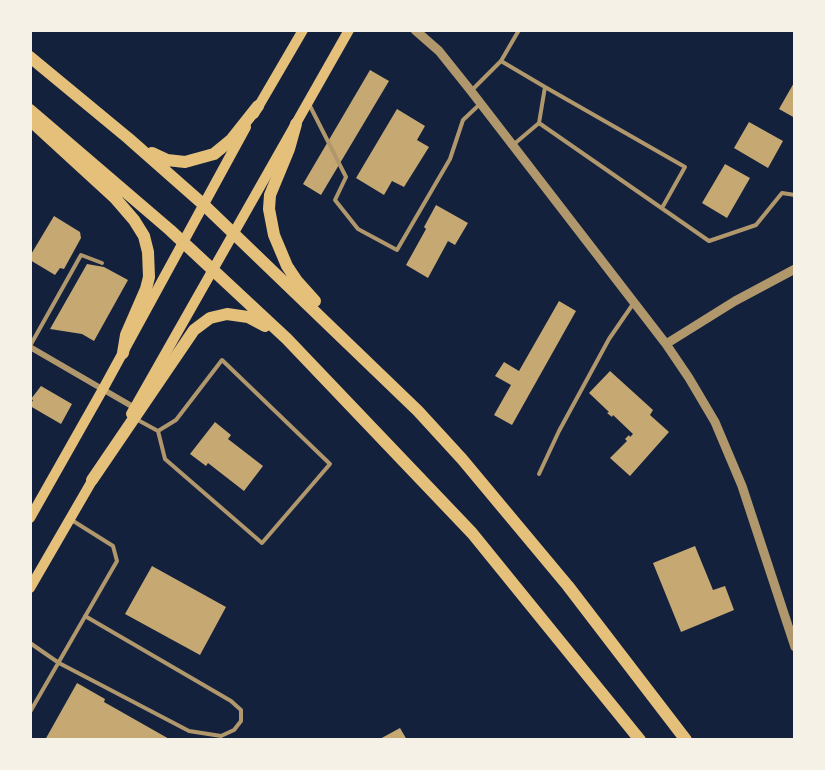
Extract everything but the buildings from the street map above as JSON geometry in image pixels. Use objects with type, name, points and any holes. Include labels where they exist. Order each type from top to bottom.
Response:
[{"type":"highway","points":[[30,57],[119,131],[235,233],[418,411]]},
{"type":"highway","points":[[119,131],[162,158],[176,162],[190,162],[214,154],[223,148],[258,106]]},
{"type":"highway","points":[[30,110],[183,242],[287,339],[472,533],[640,740]]},
{"type":"highway","points":[[30,120],[115,198],[144,236],[150,262],[150,277],[126,335],[123,353]]},
{"type":"highway","points":[[296,124],[289,149],[269,199],[270,216],[280,252],[297,281],[462,459],[561,578],[687,740]]},
{"type":"highway","points":[[92,480],[134,412],[190,334],[210,318],[228,314],[243,315],[287,339]]},
{"type":"main road","points":[[30,518],[258,106],[303,30]]},
{"type":"main road","points":[[134,412],[349,30]]},
{"type":"main road","points":[[30,588],[92,480]]},
{"type":"street","points":[[415,30],[439,51],[471,91],[666,344],[698,393],[722,438],[752,515],[795,647]]},
{"type":"street","points":[[666,344],[735,301],[795,268]]},
{"type":"street","points":[[30,346],[103,389],[134,412]]},
{"type":"lane","points":[[471,91],[501,62],[519,30]]},
{"type":"lane","points":[[501,62],[685,167],[662,208]]},
{"type":"lane","points":[[513,146],[539,123],[545,87]]},
{"type":"lane","points":[[308,103],[346,177],[335,200],[358,229],[397,250],[450,159],[463,120],[481,104]]},
{"type":"lane","points":[[539,123],[710,241],[756,225],[782,193],[795,195]]},
{"type":"lane","points":[[30,346],[81,255],[102,263]]},
{"type":"lane","points":[[539,474],[559,431],[609,339],[634,303]]},
{"type":"lane","points":[[134,412],[158,431],[165,459],[262,543],[330,464],[222,360],[176,420],[158,431]]},
{"type":"lane","points":[[30,712],[117,561],[113,546],[70,519]]},
{"type":"lane","points":[[30,643],[58,663],[189,731],[221,736],[234,730],[241,721],[241,710],[231,701],[85,616]]}]
